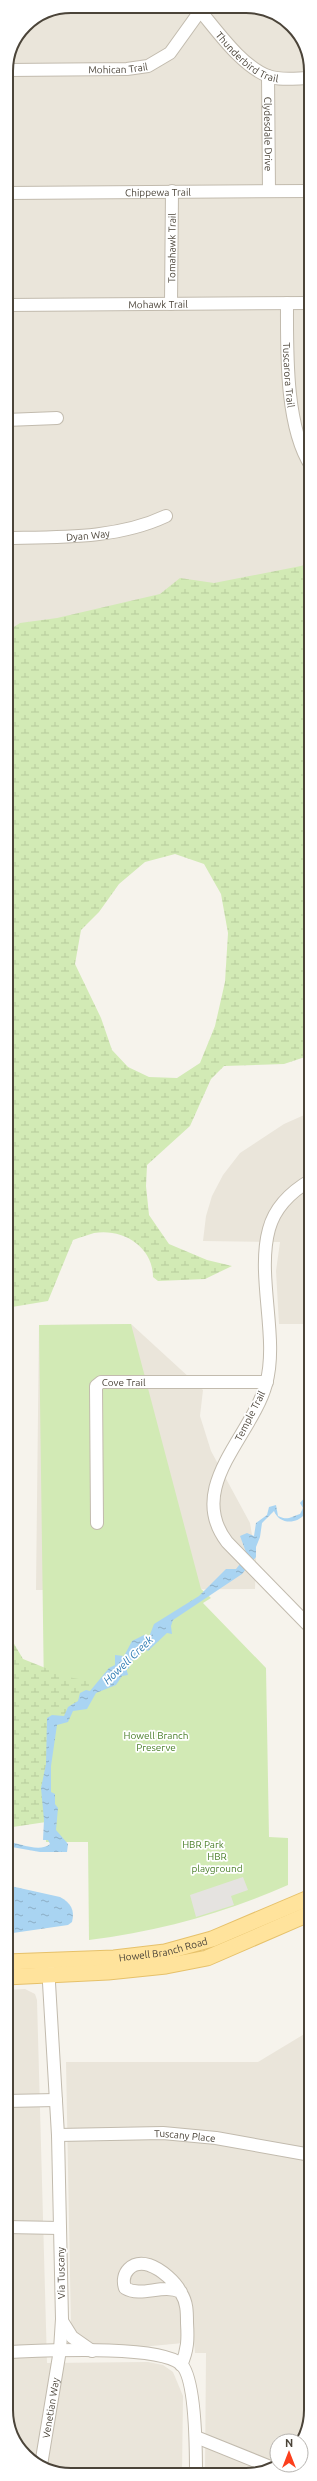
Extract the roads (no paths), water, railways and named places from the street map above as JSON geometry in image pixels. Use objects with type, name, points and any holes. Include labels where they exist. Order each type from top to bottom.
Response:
[{"type":"main road","name":"Howell Branch Road","points":[[13,1962],[114,1958],[165,1952],[212,1939],[304,1900]]},
{"type":"main road","name":"Howell Branch Road","points":[[13,1978],[49,1977],[166,1966],[207,1958],[304,1916]]},
{"type":"street","name":"Mohican Trail","points":[[13,70],[127,69],[148,66],[170,53],[197,13]]},
{"type":"street","name":"Thunderbird Trail","points":[[204,13],[244,59],[268,76],[304,78]]},
{"type":"street","name":"Clydesdale Drive","points":[[268,76],[269,191]]},
{"type":"street","name":"Tomahawk Trail","points":[[171,304],[172,191]]},
{"type":"street","name":"Chippewa Trail","points":[[13,193],[304,191]]},
{"type":"street","name":"Tuscarora Trail","points":[[287,303],[289,386],[300,443],[304,451]]},
{"type":"street","name":"Mohawk Trail","points":[[13,306],[304,303]]},
{"type":"street","points":[[13,420],[57,418]]},
{"type":"street","name":"Dyan Way","points":[[13,538],[81,537],[150,524],[166,516]]},
{"type":"street","name":"Temple Trail","points":[[304,1185],[287,1198],[269,1228],[266,1251],[269,1352],[267,1382],[256,1410],[224,1464],[212,1498],[213,1514],[218,1528],[251,1568],[304,1621]]},
{"type":"street","name":"Cove Trail","points":[[97,1523],[96,1386],[101,1382],[267,1382]]},
{"type":"street","name":"Via Tuscany","points":[[48,1961],[58,2135],[62,2319],[60,2350]]},
{"type":"street","points":[[13,2101],[56,2100]]},
{"type":"street","name":"Tuscany Place","points":[[58,2135],[163,2133],[216,2138],[304,2154]]},
{"type":"street","points":[[13,2227],[60,2228]]},
{"type":"street","points":[[181,2292],[186,2304],[188,2338],[186,2353],[181,2365]]},
{"type":"street","points":[[62,2319],[72,2337],[93,2351]]},
{"type":"street","points":[[13,2352],[60,2350],[165,2356],[181,2365],[189,2380],[196,2437],[196,2468]]},
{"type":"street","name":"Venetian Way","points":[[42,2460],[60,2350]]},
{"type":"street","points":[[196,2437],[265,2465]]},
{"type":"water","name":"Howell Creek","points":[[304,1498],[304,1515],[301,1518],[288,1522],[284,1521],[276,1515],[274,1511],[262,1523],[260,1537],[256,1547],[256,1557],[242,1574],[173,1620],[171,1626],[172,1634],[167,1633],[148,1651],[145,1649],[140,1653],[132,1661],[129,1669],[126,1667],[128,1675],[122,1676],[116,1685],[96,1693],[87,1709],[73,1711],[68,1722],[57,1725],[51,1766],[51,1792],[55,1794],[55,1804],[58,1808],[56,1830],[68,1844],[67,1852],[40,1852],[13,1847],[13,1843],[35,1848],[46,1847],[50,1844],[48,1840],[43,1840],[44,1820],[41,1788],[46,1764],[47,1718],[52,1715],[64,1716],[68,1707],[78,1701],[80,1693],[86,1690],[90,1691],[109,1668],[115,1665],[115,1655],[124,1656],[132,1641],[144,1635],[149,1637],[154,1624],[199,1596],[226,1569],[236,1569],[247,1555],[240,1536],[247,1533],[254,1536],[256,1523],[267,1515],[269,1507],[276,1505],[278,1516],[289,1518],[300,1514],[303,1508],[300,1503]]},
{"type":"water","points":[[13,1887],[60,1897],[69,1904],[72,1910],[72,1922],[68,1925],[13,1933]]},
{"type":"park label","name":"Howell Branch Preserve","points":[[156,1740]]},
{"type":"park label","name":"HBR Park","points":[[203,1844]]},
{"type":"park label","name":"HBR playground","points":[[217,1862]]}]
